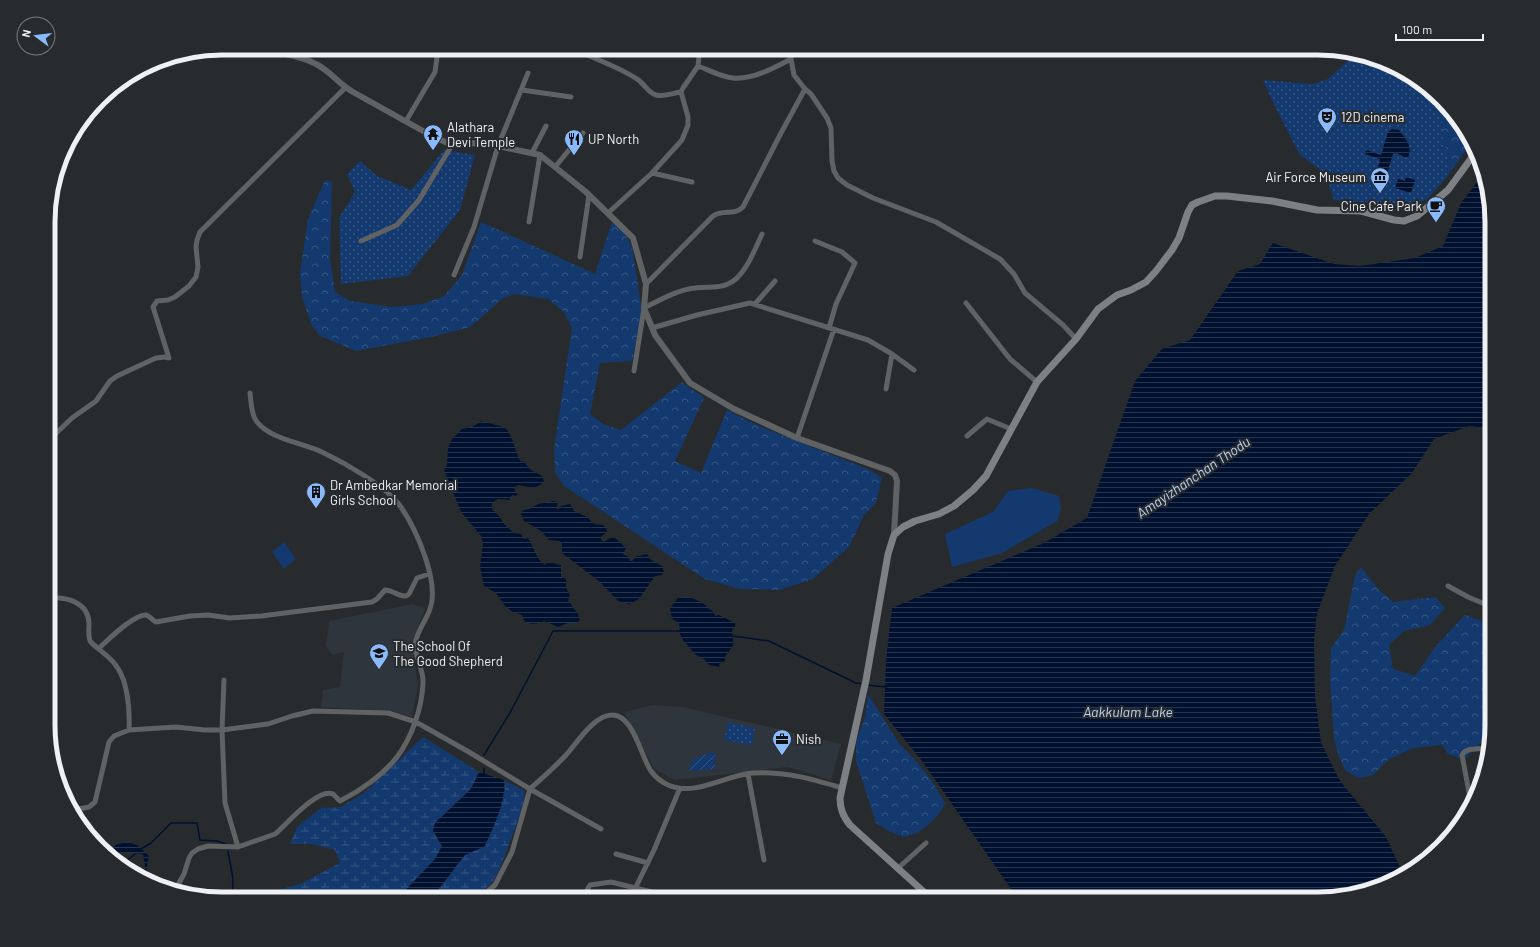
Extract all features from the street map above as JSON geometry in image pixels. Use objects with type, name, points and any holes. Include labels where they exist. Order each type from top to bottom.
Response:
[{"type":"main road","points":[[924,892],[860,835],[844,817],[840,808],[842,788],[866,680],[886,561],[894,535],[903,527],[915,521],[939,514],[954,506],[973,490],[986,476],[1037,382],[1076,339],[1098,309],[1117,295],[1146,282],[1156,271],[1179,238],[1192,205],[1215,196],[1227,196],[1272,201],[1317,210],[1361,211],[1394,220],[1404,221],[1417,216],[1448,190],[1472,157]]},
{"type":"street","points":[[291,55],[317,64],[329,72],[345,88],[432,136],[452,145],[471,143],[498,146],[540,155],[589,195],[634,238],[646,284],[644,308],[634,371]]},
{"type":"street","points":[[305,59],[306,55]]},
{"type":"street","points":[[406,121],[435,72],[437,57],[439,55]]},
{"type":"street","points":[[587,55],[613,66],[639,80],[653,94],[661,96],[681,92]]},
{"type":"street","points":[[608,213],[652,173],[682,140],[686,132],[688,117],[681,92],[698,66],[699,55]]},
{"type":"street","points":[[790,55],[794,76],[805,90],[811,94],[827,118],[831,128],[832,161],[834,171],[838,178],[847,185],[873,198],[936,222],[1000,259],[1014,274],[1025,293],[1063,325],[1076,339]]},
{"type":"street","points":[[698,66],[733,78],[748,77],[778,66],[791,59]]},
{"type":"street","points":[[454,275],[474,227],[498,146],[528,73]]},
{"type":"street","points":[[55,435],[72,418],[96,401],[110,380],[156,358],[169,358],[154,307],[156,301],[168,300],[181,294],[196,277],[198,267],[196,247],[200,232],[345,88]]},
{"type":"street","points":[[522,90],[571,97]]},
{"type":"street","points":[[646,284],[713,216],[719,213],[736,212],[743,207],[780,133],[805,90]]},
{"type":"street","points":[[532,153],[546,126]]},
{"type":"street","points":[[555,167],[583,133]]},
{"type":"street","points":[[361,241],[397,225],[419,200],[452,145]]},
{"type":"street","points":[[530,222],[540,155]]},
{"type":"street","points":[[652,173],[692,182]]},
{"type":"street","points":[[580,257],[589,195]]},
{"type":"street","points":[[644,308],[668,296],[688,290],[729,284],[749,262],[762,234]]},
{"type":"street","points":[[797,438],[832,328],[836,304],[855,263],[842,252],[815,241]]},
{"type":"street","points":[[755,304],[775,281]]},
{"type":"street","points":[[652,328],[696,314],[750,303],[868,340],[892,354],[914,370]]},
{"type":"street","points":[[966,303],[1010,359],[1037,382]]},
{"type":"street","points":[[644,308],[655,335],[690,383],[734,408],[797,438],[866,461],[890,471],[895,475],[898,488],[894,535]]},
{"type":"street","points":[[886,390],[892,354]]},
{"type":"street","points":[[178,886],[192,853],[208,846],[238,848],[275,834],[288,820],[312,800],[330,794],[335,795],[340,800],[380,774],[398,756],[416,722],[423,683],[415,646],[417,637],[430,609],[432,593],[422,548],[412,525],[400,505],[381,487],[322,452],[275,436],[256,422],[251,406],[250,393]]},
{"type":"street","points":[[967,436],[986,419],[1011,429]]},
{"type":"street","points":[[99,648],[128,624],[144,615],[149,616],[156,622],[190,616],[208,615],[230,618],[372,602],[385,590],[406,596],[409,594],[417,578],[429,574]]},
{"type":"street","points":[[1448,586],[1468,598],[1485,604]]},
{"type":"street","points":[[55,598],[72,600],[83,607],[87,612],[89,618],[88,636],[92,644],[99,648],[117,666],[124,680],[130,718],[129,730]]},
{"type":"street","points":[[224,680],[222,730],[225,803],[238,848]]},
{"type":"street","points":[[78,809],[89,807],[94,802],[109,742],[114,736],[129,730],[164,727],[222,730],[268,724],[313,711],[388,713],[416,722],[601,829]]},
{"type":"street","points":[[487,892],[495,885],[512,852],[530,789],[566,756],[586,731],[600,719],[612,715],[617,715],[624,718],[631,728],[651,771],[668,785],[680,788],[694,788],[748,774],[779,774],[801,776],[842,788]]},
{"type":"street","points":[[1470,795],[1462,755],[1466,750],[1484,748]]},
{"type":"street","points":[[748,774],[764,860]]},
{"type":"street","points":[[634,892],[680,788]]},
{"type":"street","points":[[897,869],[926,843]]},
{"type":"street","points":[[616,854],[648,863]]},
{"type":"street","points":[[586,892],[590,885],[611,882],[652,892]]},
{"type":"shaded area","name":"The School Of The Good Shepherd","points":[[413,604],[425,609],[414,637],[412,649],[418,685],[412,717],[390,711],[321,707],[323,690],[340,687],[344,652],[332,655],[326,646],[329,621]]},
{"type":"shaded area","points":[[653,705],[683,707],[841,744],[831,780],[788,767],[675,780],[654,769],[624,712]]},
{"type":"green space","points":[[1350,58],[1392,72],[1420,90],[1441,117],[1447,157],[1448,176],[1427,199],[1402,209],[1371,203],[1334,200],[1327,177],[1322,171],[1300,155],[1263,80],[1313,84],[1328,79]]},
{"type":"green space","points":[[1414,85],[1436,104],[1450,120],[1468,147],[1448,176],[1447,157]]},
{"type":"green space","points":[[444,150],[475,155],[460,210],[408,276],[341,284],[339,218],[355,192],[347,174],[360,161],[377,176],[411,190]]},
{"type":"green space","points":[[325,180],[332,182],[330,259],[335,292],[350,301],[392,307],[423,304],[444,296],[462,275],[481,222],[595,274],[612,222],[623,231],[632,247],[642,311],[632,361],[600,363],[590,414],[603,424],[621,430],[682,382],[704,398],[675,461],[701,473],[727,410],[759,426],[870,470],[882,478],[876,503],[864,515],[849,547],[813,579],[779,590],[740,589],[705,579],[564,486],[555,472],[554,449],[572,328],[564,312],[548,299],[514,294],[502,299],[470,327],[431,337],[356,351],[320,336],[312,326],[302,297],[300,273],[308,219]]},
{"type":"green space","points":[[1032,488],[1059,496],[1061,509],[1057,521],[1002,553],[952,567],[945,534],[993,512],[1008,491]]},
{"type":"green space","points":[[284,542],[296,559],[284,569],[272,552]]},
{"type":"green space","points":[[1361,567],[1378,589],[1393,602],[1435,597],[1445,608],[1430,625],[1404,631],[1389,645],[1393,669],[1415,676],[1435,647],[1465,615],[1485,622],[1485,739],[1464,760],[1448,754],[1442,745],[1413,748],[1388,760],[1373,775],[1358,778],[1345,770],[1338,754],[1334,738],[1330,679],[1331,648],[1344,630],[1355,576]]},
{"type":"green space","points":[[868,694],[898,742],[932,781],[945,803],[939,814],[928,826],[908,836],[895,834],[876,823],[856,761],[856,742],[865,717]]},
{"type":"green space","points":[[728,722],[755,728],[752,745],[724,740]]},
{"type":"green space","points":[[423,737],[479,772],[471,789],[435,823],[433,831],[442,846],[435,859],[404,892],[272,892],[300,884],[340,863],[335,850],[311,844],[290,844],[297,827],[321,808],[341,807],[364,793]]},
{"type":"green space","points":[[715,751],[715,769],[689,771],[693,759]]},
{"type":"green space","points":[[504,780],[525,791],[522,810],[500,868],[492,883],[481,892],[436,892],[465,855],[485,846],[505,790]]},
{"type":"water","points":[[1392,129],[1399,130],[1410,148],[1410,152],[1409,156],[1406,158],[1397,153],[1393,154],[1384,183],[1375,180],[1380,159],[1365,154],[1366,150],[1381,155],[1388,132]]},
{"type":"water","points":[[1406,177],[1415,180],[1411,193],[1395,188],[1398,179],[1405,181]]},
{"type":"water","name":"Aakkulam Lake","points":[[1479,179],[1485,211],[1485,428],[1469,426],[1434,439],[1412,473],[1369,514],[1335,566],[1317,613],[1314,641],[1315,696],[1321,743],[1340,781],[1386,837],[1401,870],[1371,883],[1350,889],[1329,892],[1013,892],[922,761],[884,714],[886,661],[892,608],[1044,543],[1087,518],[1135,381],[1162,349],[1190,340],[1238,271],[1260,264],[1273,243],[1334,264],[1360,266],[1415,258],[1443,246],[1461,203]]},
{"type":"water","points":[[481,421],[505,428],[512,439],[521,462],[523,461],[531,470],[542,476],[544,481],[539,486],[533,487],[519,485],[514,487],[518,494],[516,496],[512,495],[509,500],[498,499],[492,503],[492,509],[505,525],[514,533],[521,534],[524,539],[528,538],[537,556],[545,565],[548,562],[561,565],[561,577],[566,579],[566,587],[570,596],[568,600],[578,614],[580,620],[576,623],[568,623],[558,627],[544,621],[535,624],[525,622],[522,615],[513,612],[505,606],[496,593],[484,586],[480,567],[483,543],[481,536],[461,512],[444,470],[447,464],[448,448],[452,439],[462,429],[472,427]]},
{"type":"water","points":[[554,501],[558,503],[556,508],[558,510],[561,506],[570,504],[574,511],[587,517],[594,524],[606,527],[607,532],[601,537],[601,540],[604,542],[610,538],[615,538],[626,548],[623,554],[629,557],[630,561],[637,556],[647,554],[651,560],[662,566],[664,572],[662,575],[655,576],[639,599],[629,604],[618,601],[600,582],[562,553],[562,544],[560,541],[549,540],[541,531],[524,521],[521,514],[523,510],[530,509],[538,504]]},
{"type":"water","points":[[687,597],[703,604],[713,611],[715,616],[719,615],[735,623],[735,627],[732,630],[733,645],[725,657],[725,661],[719,664],[720,667],[709,665],[703,658],[696,655],[683,640],[680,634],[679,623],[672,619],[670,608],[678,598]]},
{"type":"water","points":[[479,772],[504,780],[501,805],[485,846],[465,855],[436,892],[404,892],[435,859],[442,846],[433,831],[435,823],[471,789]]},
{"type":"water","points":[[127,842],[137,845],[149,856],[146,872],[143,854],[121,852],[116,853],[112,850],[115,845]]},
{"type":"waterway","points":[[484,755],[511,711],[553,631],[682,631]]},
{"type":"waterway","points":[[733,636],[769,641],[856,683],[863,684]]},
{"type":"waterway","points":[[867,685],[887,687]]},
{"type":"waterway","points":[[484,768],[484,775]]},
{"type":"waterway","points":[[141,849],[151,843],[171,823],[197,823],[200,840],[217,841],[226,844]]},
{"type":"waterway","points":[[228,851],[233,879],[232,892]]},
{"type":"waterway","points":[[126,861],[135,854]]},
{"type":"place","name":"12D cinema","points":[[1327,134]]},
{"type":"place","name":"Alathara Devi Temple","points":[[433,151]]},
{"type":"place","name":"UP North","points":[[574,156]]},
{"type":"place","name":"Air Force Museum","points":[[1380,194]]},
{"type":"place","name":"Cine Cafe Park","points":[[1436,223]]},
{"type":"place","name":"Dr Ambedkar Memorial Girls School","points":[[316,509]]},
{"type":"place","name":"The School Of The Good Shepherd","points":[[379,670]]},
{"type":"place","name":"Nish","points":[[782,756]]},
{"type":"water label","name":"Amayizhanchan Thodu","points":[[1193,477]]}]
